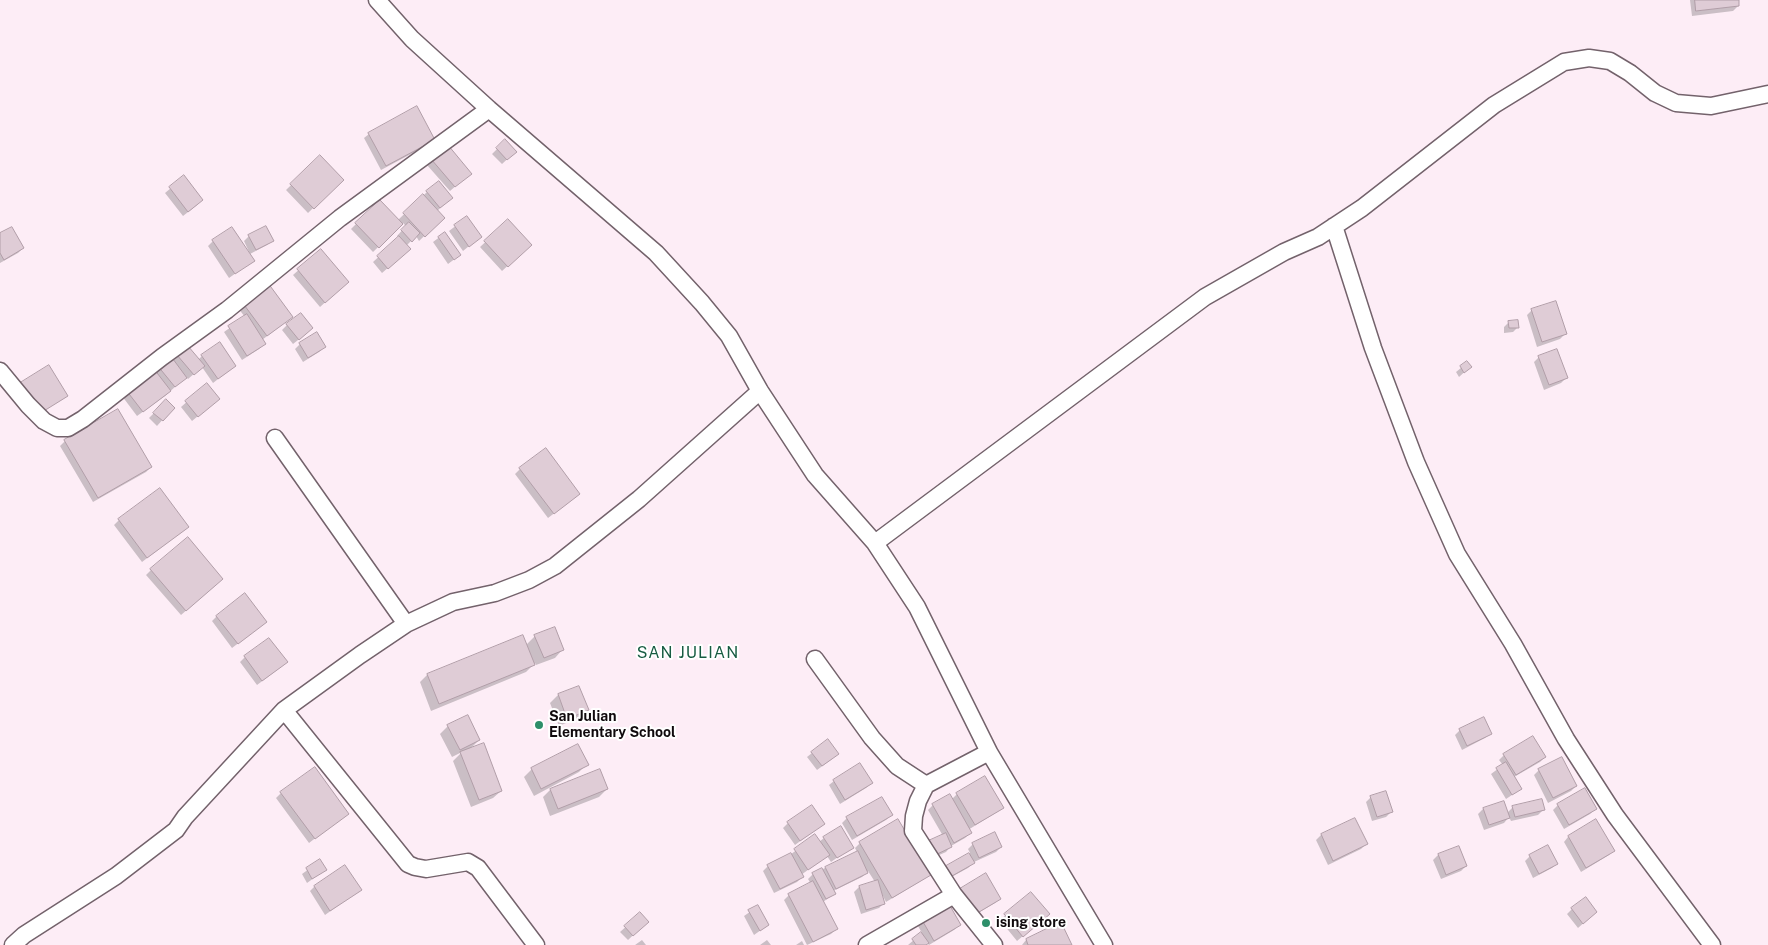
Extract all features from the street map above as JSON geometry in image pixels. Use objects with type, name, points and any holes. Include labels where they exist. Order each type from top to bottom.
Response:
[{"type":"street","points":[[377,0],[412,38],[489,109],[656,253],[702,302],[729,336],[760,391],[815,475],[875,543],[917,607],[989,752],[1104,945]]},
{"type":"street","points":[[875,543],[1205,297],[1284,252],[1318,237],[1362,208],[1494,105],[1564,62],[1589,58],[1610,61],[1630,73],[1655,93],[1676,103],[1711,106],[1768,94]]},
{"type":"street","points":[[0,370],[28,406],[44,422],[57,428],[68,428],[84,419],[162,356],[227,310],[340,218],[489,109]]},
{"type":"street","points":[[1334,226],[1373,348],[1416,462],[1458,554],[1513,644],[1566,739],[1615,815],[1712,945]]},
{"type":"street","points":[[13,945],[24,935],[116,876],[176,830],[185,817],[284,710],[406,624],[453,602],[495,593],[529,580],[555,566],[639,499],[760,391]]},
{"type":"street","points":[[275,438],[406,624]]},
{"type":"street","points":[[815,659],[872,738],[897,766],[926,784]]},
{"type":"street","points":[[284,710],[408,864],[415,868],[426,869],[468,862],[478,868],[536,945]]},
{"type":"street","points":[[989,752],[926,784],[918,801],[914,816],[914,831],[954,895],[994,945]]},
{"type":"street","points":[[867,945],[954,895]]},
{"type":"building","points":[[1695,0],[1739,0],[1739,6],[1696,11]]},
{"type":"building","points":[[417,106],[435,140],[386,166],[368,133]]},
{"type":"building","points":[[505,139],[517,152],[507,160],[496,148]]},
{"type":"building","points":[[448,145],[472,174],[455,187],[431,159]]},
{"type":"building","points":[[320,155],[344,180],[314,209],[290,184]]},
{"type":"building","points":[[184,175],[203,200],[188,212],[169,187]]},
{"type":"building","points":[[439,181],[453,198],[440,208],[426,191]]},
{"type":"building","points":[[423,194],[445,218],[425,237],[403,213]]},
{"type":"building","points":[[380,200],[403,224],[379,248],[355,223]]},
{"type":"building","points":[[467,216],[482,237],[469,247],[454,225]]},
{"type":"building","points":[[508,219],[532,245],[508,267],[484,241]]},
{"type":"building","points":[[409,222],[420,233],[412,242],[401,230]]},
{"type":"building","points":[[266,226],[274,241],[256,250],[248,235]]},
{"type":"building","points":[[12,227],[24,248],[4,260],[0,253],[0,233]]},
{"type":"building","points":[[232,227],[255,261],[235,274],[212,240]]},
{"type":"building","points":[[445,232],[461,255],[454,260],[438,237]]},
{"type":"building","points":[[399,236],[411,249],[388,269],[377,256]]},
{"type":"building","points":[[321,249],[349,282],[325,303],[297,269]]},
{"type":"building","points":[[268,283],[293,317],[267,336],[242,302]]},
{"type":"building","points":[[1556,301],[1567,334],[1542,342],[1531,309]]},
{"type":"building","points":[[301,313],[313,328],[299,340],[286,324]]},
{"type":"building","points":[[247,314],[266,344],[247,356],[228,326]]},
{"type":"building","points":[[1518,320],[1519,328],[1509,328],[1508,321]]},
{"type":"building","points":[[317,332],[326,347],[308,358],[299,343]]},
{"type":"building","points":[[220,342],[236,366],[218,379],[201,355]]},
{"type":"building","points":[[188,346],[205,366],[194,375],[177,355]]},
{"type":"building","points":[[1557,349],[1568,378],[1549,385],[1538,356]]},
{"type":"building","points":[[170,355],[187,378],[175,387],[157,365]]},
{"type":"building","points":[[1467,361],[1472,367],[1464,373],[1460,366]]},
{"type":"building","points":[[49,365],[68,396],[39,414],[20,383]]},
{"type":"building","points":[[154,369],[171,391],[143,412],[126,390]]},
{"type":"building","points":[[207,383],[220,399],[198,417],[185,401]]},
{"type":"building","points":[[166,399],[175,408],[163,421],[153,413]]},
{"type":"building","points":[[118,409],[152,467],[98,498],[64,440]]},
{"type":"building","points":[[546,448],[580,494],[554,514],[519,468]]},
{"type":"building","points":[[160,488],[189,527],[147,558],[118,519]]},
{"type":"building","points":[[188,537],[223,579],[186,611],[150,569]]},
{"type":"building","points":[[245,593],[267,622],[238,644],[216,616]]},
{"type":"building","points":[[555,627],[564,650],[544,658],[534,635]]},
{"type":"building","points":[[523,635],[535,665],[439,704],[427,674]]},
{"type":"building","points":[[269,638],[288,662],[262,681],[244,656]]},
{"type":"building","points":[[579,686],[589,710],[567,719],[558,694]]},
{"type":"building","points":[[468,715],[480,740],[460,750],[447,725]]},
{"type":"building","points":[[1484,717],[1492,734],[1467,746],[1459,729]]},
{"type":"building","points":[[1533,736],[1546,757],[1516,775],[1503,754]]},
{"type":"building","points":[[828,739],[839,754],[822,766],[811,752]]},
{"type":"building","points":[[484,743],[502,791],[479,800],[460,752]]},
{"type":"building","points":[[578,744],[589,765],[541,789],[531,768]]},
{"type":"building","points":[[1562,757],[1577,786],[1553,798],[1538,769]]},
{"type":"building","points":[[1506,762],[1522,789],[1512,795],[1496,768]]},
{"type":"building","points":[[860,763],[873,783],[845,800],[833,780]]},
{"type":"building","points":[[315,767],[349,814],[315,839],[280,792]]},
{"type":"building","points":[[600,769],[608,789],[558,809],[550,789]]},
{"type":"building","points":[[985,776],[1004,808],[975,825],[956,793]]},
{"type":"building","points":[[1585,788],[1597,809],[1569,825],[1557,804]]},
{"type":"building","points":[[1386,791],[1393,812],[1377,817],[1370,796]]},
{"type":"building","points":[[950,794],[972,833],[954,843],[932,804]]},
{"type":"building","points":[[882,797],[893,815],[857,836],[846,817]]},
{"type":"building","points":[[1542,799],[1545,810],[1515,817],[1512,806]]},
{"type":"building","points":[[1504,801],[1510,818],[1489,825],[1483,808]]},
{"type":"building","points":[[812,805],[825,824],[800,841],[787,822]]},
{"type":"building","points":[[1355,818],[1368,844],[1333,861],[1321,834]]},
{"type":"building","points":[[898,819],[931,875],[892,898],[859,842]]},
{"type":"building","points":[[1596,819],[1615,851],[1586,868],[1568,836]]},
{"type":"building","points":[[841,826],[854,848],[837,858],[823,837]]},
{"type":"building","points":[[995,832],[1002,847],[979,858],[972,843]]},
{"type":"building","points":[[946,833],[952,847],[933,856],[926,842]]},
{"type":"building","points":[[815,834],[830,855],[808,870],[794,849]]},
{"type":"building","points":[[1548,845],[1558,864],[1539,874],[1529,855]]},
{"type":"building","points":[[1459,846],[1467,866],[1446,875],[1438,854]]},
{"type":"building","points":[[858,851],[868,873],[836,889],[825,867]]},
{"type":"building","points":[[791,853],[804,877],[780,889],[767,865]]},
{"type":"building","points":[[969,853],[975,863],[952,876],[946,866]]},
{"type":"building","points":[[320,859],[327,870],[312,879],[306,868]]},
{"type":"building","points":[[345,865],[362,890],[330,911],[314,886]]},
{"type":"building","points":[[822,868],[836,894],[826,899],[812,873]]},
{"type":"building","points":[[986,873],[1001,899],[974,915],[958,890]]},
{"type":"building","points":[[878,880],[885,904],[866,910],[859,886]]},
{"type":"building","points":[[813,881],[838,929],[813,942],[788,894]]},
{"type":"building","points":[[1031,892],[1050,914],[1023,937],[1004,914]]},
{"type":"building","points":[[1586,897],[1597,912],[1583,924],[1571,908]]},
{"type":"building","points":[[949,904],[961,925],[934,941],[922,920]]},
{"type":"building","points":[[758,905],[769,925],[760,931],[748,910]]},
{"type":"building","points":[[640,912],[649,922],[633,936],[624,926]]},
{"type":"building","points":[[1061,922],[1072,945],[1028,945],[1026,939]]},
{"type":"building","points":[[921,932],[929,943],[926,945],[916,945],[912,939]]},
{"type":"place","name":"San Julian Elementary School","points":[[539,725]]},
{"type":"place","name":"ising store","points":[[986,923]]},
{"type":"district","name":"SAN JULIAN","points":[[688,653]]}]
